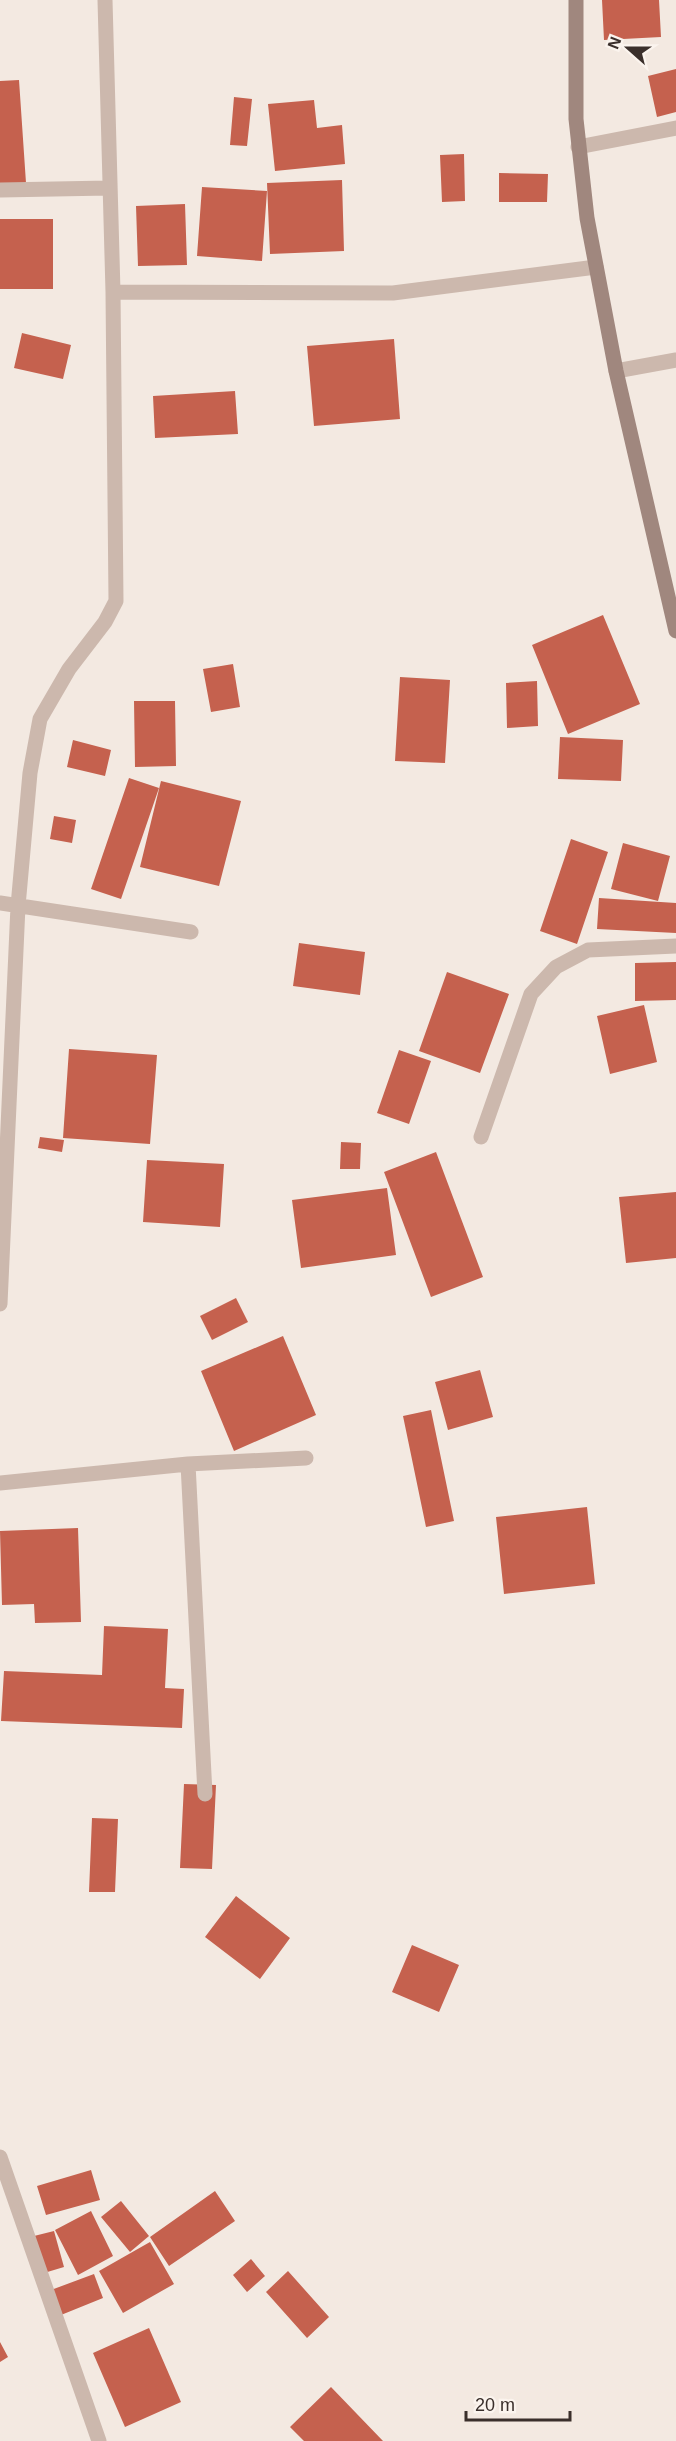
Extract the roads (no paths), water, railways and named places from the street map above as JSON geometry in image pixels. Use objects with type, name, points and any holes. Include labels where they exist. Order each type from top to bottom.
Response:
[{"type":"street","points":[[0,1304],[18,906],[30,773],[40,719],[69,669],[105,622],[116,601],[113,292],[105,0]]},
{"type":"street","points":[[576,0],[576,119],[587,218],[616,372],[676,631]]},
{"type":"street","points":[[578,147],[676,128]]},
{"type":"street","points":[[0,190],[109,188]]},
{"type":"street","points":[[113,292],[393,293],[596,267]]},
{"type":"street","points":[[616,372],[676,360]]},
{"type":"street","points":[[0,903],[191,932]]},
{"type":"street","points":[[481,1137],[531,994],[556,967],[588,950],[676,946]]},
{"type":"street","points":[[0,1483],[188,1464],[306,1458]]},
{"type":"street","points":[[188,1464],[205,1794]]},
{"type":"street","points":[[0,2157],[99,2441]]}]
